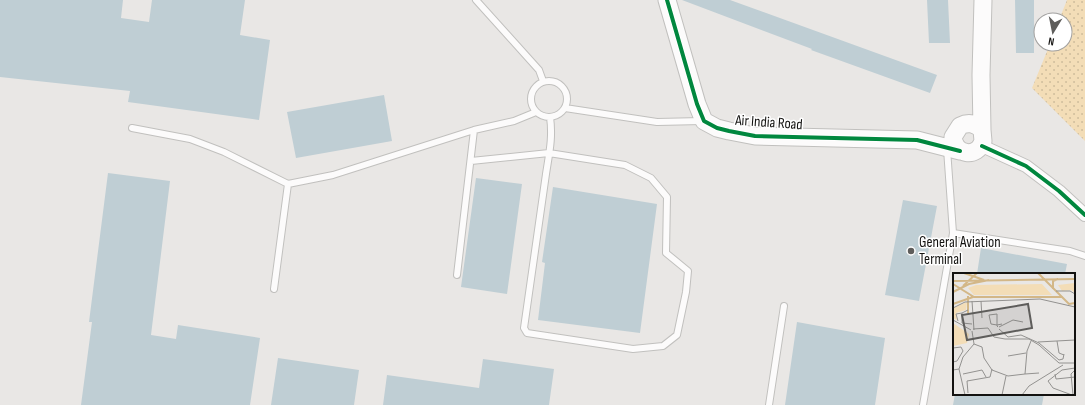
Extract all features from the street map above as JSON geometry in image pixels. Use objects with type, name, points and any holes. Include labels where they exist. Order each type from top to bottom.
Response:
[{"type":"street","points":[[667,0],[676,26],[691,86],[704,121]]},
{"type":"street","points":[[982,138],[981,75],[983,0]]},
{"type":"street","points":[[954,149],[955,145],[953,137],[962,125],[981,75]]},
{"type":"street","name":"Air India Road","points":[[704,121],[729,132],[755,136],[917,140],[965,153],[974,152],[982,138]]},
{"type":"street","points":[[962,125],[974,124],[982,138],[1026,166],[1059,191],[1085,215]]},
{"type":"street","name":"Air India Road","points":[[917,140],[962,125]]},
{"type":"lane","points":[[476,0],[539,70],[543,81]]},
{"type":"lane","points":[[543,81],[556,82],[564,88],[567,102],[565,108],[557,116],[550,117],[543,117],[536,112],[531,105],[531,95],[537,84],[543,81]]},
{"type":"lane","points":[[565,108],[657,122],[704,121]]},
{"type":"lane","points":[[132,128],[190,139],[224,152],[288,184],[333,176],[474,130],[514,121],[536,112]]},
{"type":"lane","points":[[471,161],[549,153],[625,165],[651,178],[667,197],[666,253],[688,271],[686,292],[677,335],[663,346],[633,349],[527,333],[524,328],[549,153],[553,134],[550,117]]},
{"type":"lane","points":[[457,275],[474,130]]},
{"type":"lane","points":[[923,405],[953,233],[954,149]]},
{"type":"lane","points":[[274,289],[288,184]]},
{"type":"lane","points":[[953,233],[1070,251],[1085,256]]},
{"type":"lane","points":[[769,405],[784,306]]},
{"type":"shaded area","points":[[1067,0],[1085,0],[1085,141],[1032,88],[1047,52],[1073,52],[1073,12],[1062,12]]},
{"type":"building","points":[[0,0],[123,0],[121,18],[149,22],[152,0],[245,0],[240,35],[270,40],[259,120],[128,102],[130,91],[0,77]]},
{"type":"building","points":[[682,0],[730,0],[937,75],[930,93],[811,50],[812,49]]},
{"type":"building","points":[[927,0],[948,0],[950,43],[929,43]]},
{"type":"building","points":[[1015,0],[1034,0],[1034,53],[1016,53]]},
{"type":"building","points":[[384,95],[392,141],[296,158],[287,112]]},
{"type":"building","points":[[108,173],[170,181],[151,335],[176,339],[178,325],[260,338],[250,405],[81,405],[92,322],[89,322]]},
{"type":"building","points":[[476,178],[522,184],[507,294],[461,287]]},
{"type":"building","points":[[553,187],[657,204],[640,333],[538,320],[545,263],[542,262]]},
{"type":"building","name":"General Aviation Terminal","points":[[903,200],[937,206],[919,301],[885,295]]},
{"type":"building","points":[[981,248],[1067,264],[1065,273],[977,273]]},
{"type":"building","points":[[797,322],[885,338],[875,405],[785,405]]},
{"type":"building","points":[[278,358],[359,370],[354,405],[271,405]]},
{"type":"building","points":[[483,359],[554,369],[549,405],[383,405],[387,375],[479,388]]},
{"type":"building","points":[[955,395],[1044,395],[1042,405],[953,405]]},
{"type":"cycle path","points":[[667,0],[697,104],[704,121],[717,128],[755,136],[917,140],[960,151]]},
{"type":"cycle path","points":[[982,146],[1026,166],[1059,191],[1085,215]]},
{"type":"place","name":"General Aviation Terminal","points":[[911,251]]}]
